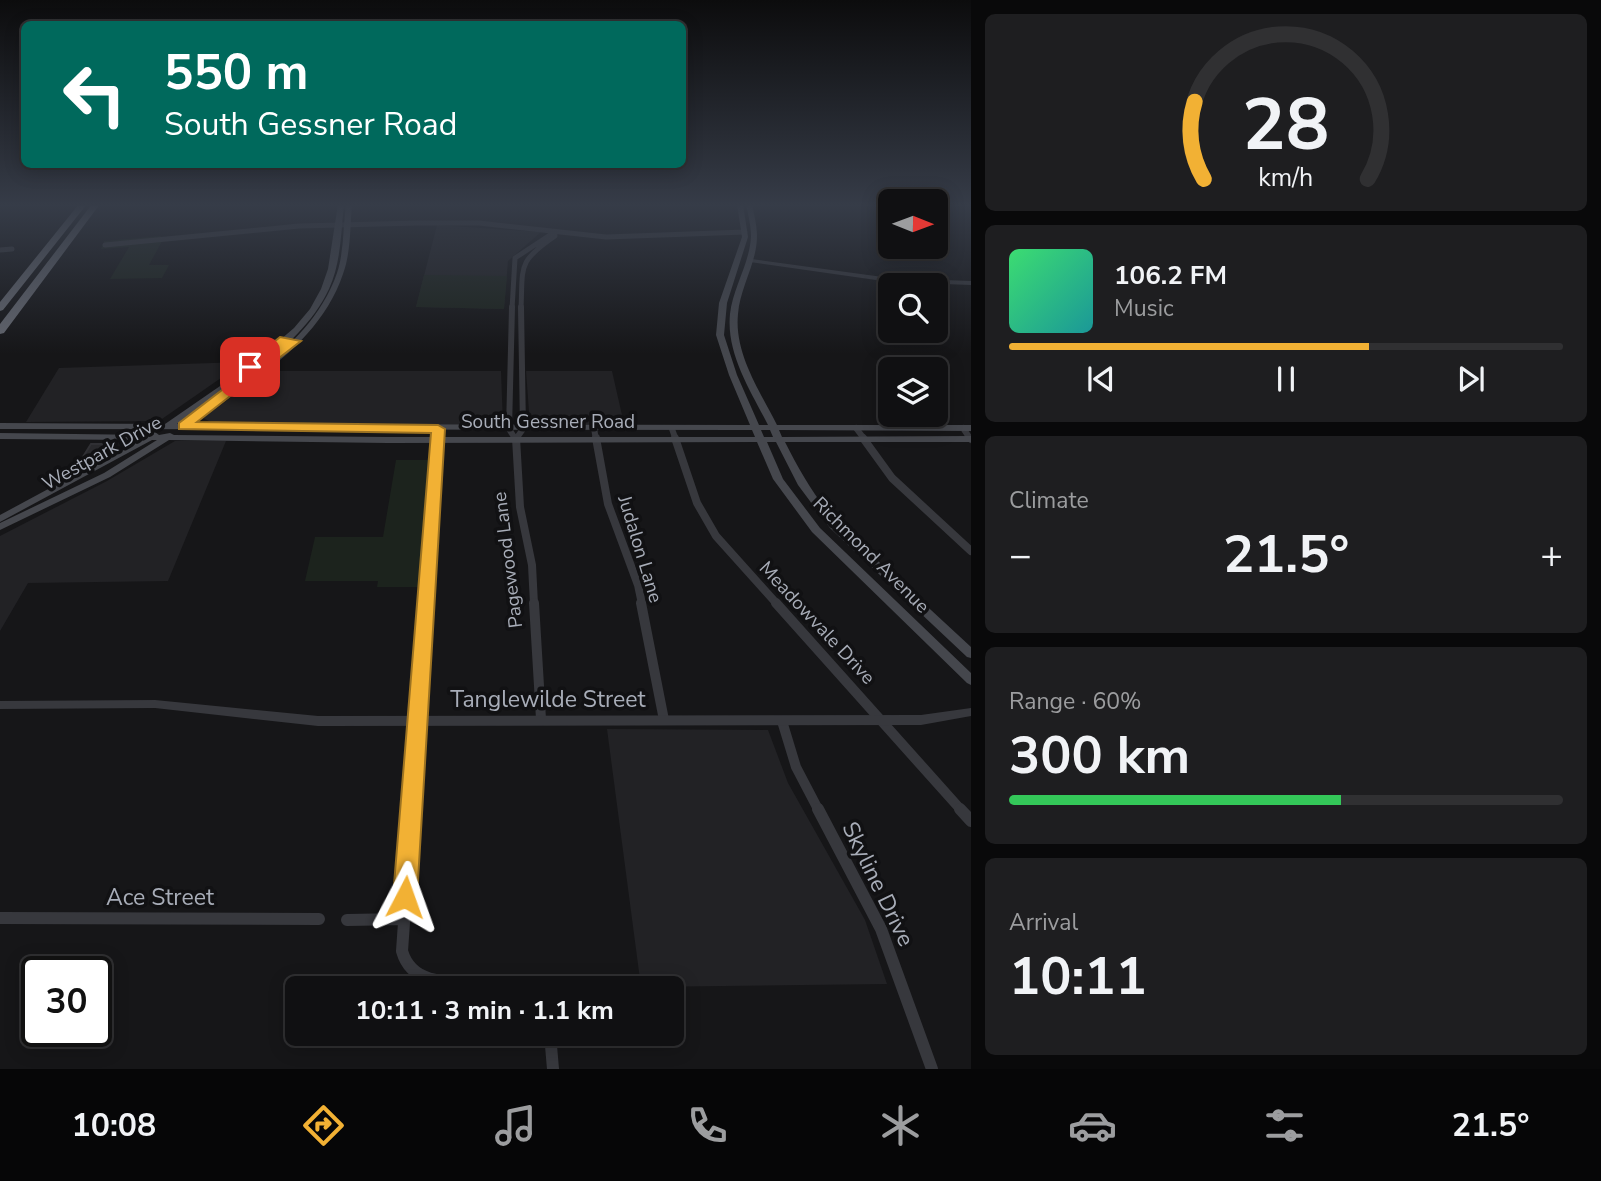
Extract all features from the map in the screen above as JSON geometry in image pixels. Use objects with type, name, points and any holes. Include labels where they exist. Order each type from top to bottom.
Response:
[{"type":"highway","points":[[0,308],[44,254]]},
{"type":"highway","points":[[0,320],[49,254]]},
{"type":"highway","points":[[0,331],[60,254]]},
{"type":"highway","points":[[0,343],[33,300],[58,257]]},
{"type":"main road","name":"Westpark Drive","points":[[169,431],[184,426],[285,339],[315,305],[326,286],[335,254]]},
{"type":"main road","name":"Westpark Drive","points":[[0,527],[107,475],[295,341],[333,292],[342,269],[342,254]]},
{"type":"main road","name":"Richmond Avenue","points":[[739,254],[720,326],[733,375],[787,493],[832,547],[971,680]]},
{"type":"main road","points":[[747,254],[747,259],[752,261]]},
{"type":"main road","name":"Richmond Avenue","points":[[753,254],[740,291],[734,325],[741,362],[813,502],[851,542],[971,654]]},
{"type":"main road","points":[[728,290],[740,291]]},
{"type":"main road","points":[[285,339],[295,341]]},
{"type":"main road","points":[[733,375],[748,377]]},
{"type":"main road","name":"South Gessner Road","points":[[0,426],[438,434],[516,439],[595,433]]},
{"type":"main road","points":[[34,436],[41,426]]},
{"type":"main road","name":"South Gessner Road","points":[[184,426],[326,432]]},
{"type":"main road","name":"South Gessner Road","points":[[776,434],[856,428],[967,428]]},
{"type":"main road","name":"South Gessner Road","points":[[438,434],[523,429],[595,433],[776,434],[863,439],[971,440]]},
{"type":"main road","name":"South Gessner Road","points":[[0,436],[155,435],[169,431]]},
{"type":"main road","name":"Westpark Drive","points":[[0,519],[117,458],[155,435]]},
{"type":"main road","points":[[832,547],[851,542]]},
{"type":"street","points":[[520,254],[514,263],[508,370],[509,429],[516,439],[523,429],[520,340],[523,264],[532,254]]},
{"type":"street","points":[[752,261],[890,280],[971,283]]},
{"type":"street","points":[[856,428],[905,492],[971,551]]},
{"type":"street","points":[[967,428],[971,440]]},
{"type":"street","name":"Judalon Lane","points":[[595,433],[610,511],[638,585],[664,720]]},
{"type":"street","points":[[415,976],[405,964],[402,951],[438,434]]},
{"type":"street","name":"Meadowvale Drive","points":[[674,434],[697,503],[716,536],[971,821]]},
{"type":"street","name":"Pagewood Lane","points":[[516,439],[520,507],[532,565],[541,719]]},
{"type":"street","name":"Tanglewilde Street","points":[[0,705],[155,704],[305,720],[921,720],[971,712]]},
{"type":"street","name":"Skyline Drive","points":[[782,721],[796,767],[881,929],[932,1069]]},
{"type":"street","name":"Ace Street","points":[[0,918],[319,919]]},
{"type":"street","points":[[347,919],[404,919]]},
{"type":"street","points":[[552,1046],[553,1069]]},
{"type":"shaded area","points":[[125,254],[155,254],[149,265],[169,265],[162,278],[110,279]]},
{"type":"shaded area","points":[[430,254],[516,254],[508,261],[504,309],[416,307]]},
{"type":"shaded area","points":[[424,275],[507,276],[504,309],[416,307]]},
{"type":"shaded area","points":[[244,362],[159,421],[26,422],[59,368]]},
{"type":"shaded area","points":[[267,371],[501,371],[503,425],[211,422],[203,418]]},
{"type":"shaded area","points":[[526,371],[612,371],[624,424],[530,425]]},
{"type":"shaded area","points":[[175,441],[226,441],[168,581],[28,583],[0,631],[0,536],[107,481]]},
{"type":"shaded area","points":[[396,460],[430,460],[419,587],[377,587],[378,581],[305,581],[315,537],[383,537]]},
{"type":"shaded area","points":[[607,729],[768,730],[788,783],[865,920],[887,984],[684,986],[684,976],[640,976]]},
{"type":"building","points":[[91,444],[109,444],[100,458],[81,460]]},
{"type":"route","points":[[250,367],[285,339],[295,341],[268,365],[184,426],[438,429],[405,897]]}]
